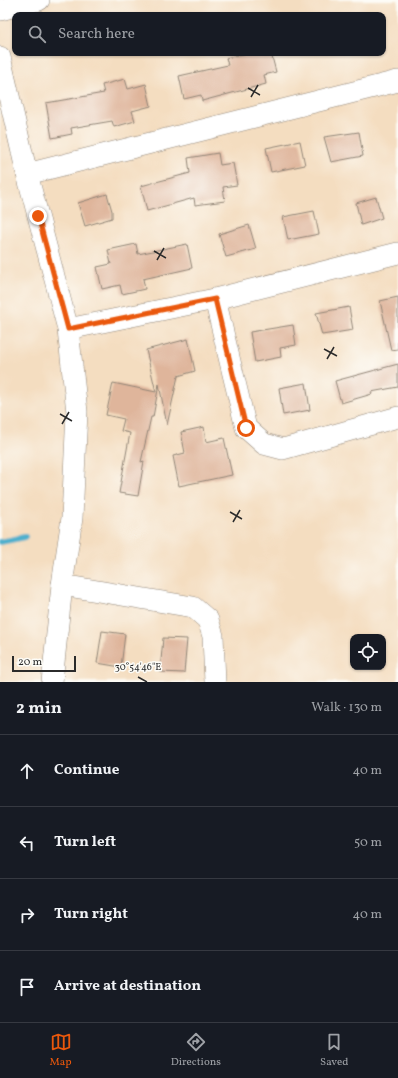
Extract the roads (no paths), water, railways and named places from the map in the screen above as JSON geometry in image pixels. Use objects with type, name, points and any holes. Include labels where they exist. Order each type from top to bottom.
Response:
[{"type":"street","points":[[0,10],[39,0]]},
{"type":"street","points":[[0,57],[27,174],[68,329],[77,412],[72,518],[62,585],[52,682]]},
{"type":"street","points":[[27,174],[398,81]]},
{"type":"street","points":[[68,329],[215,299],[398,253]]},
{"type":"street","points":[[215,299],[246,428],[264,444],[283,449],[398,417]]},
{"type":"street","points":[[62,585],[193,607],[208,620],[213,636],[215,682]]},
{"type":"waterway","points":[[0,542],[25,537]]}]
